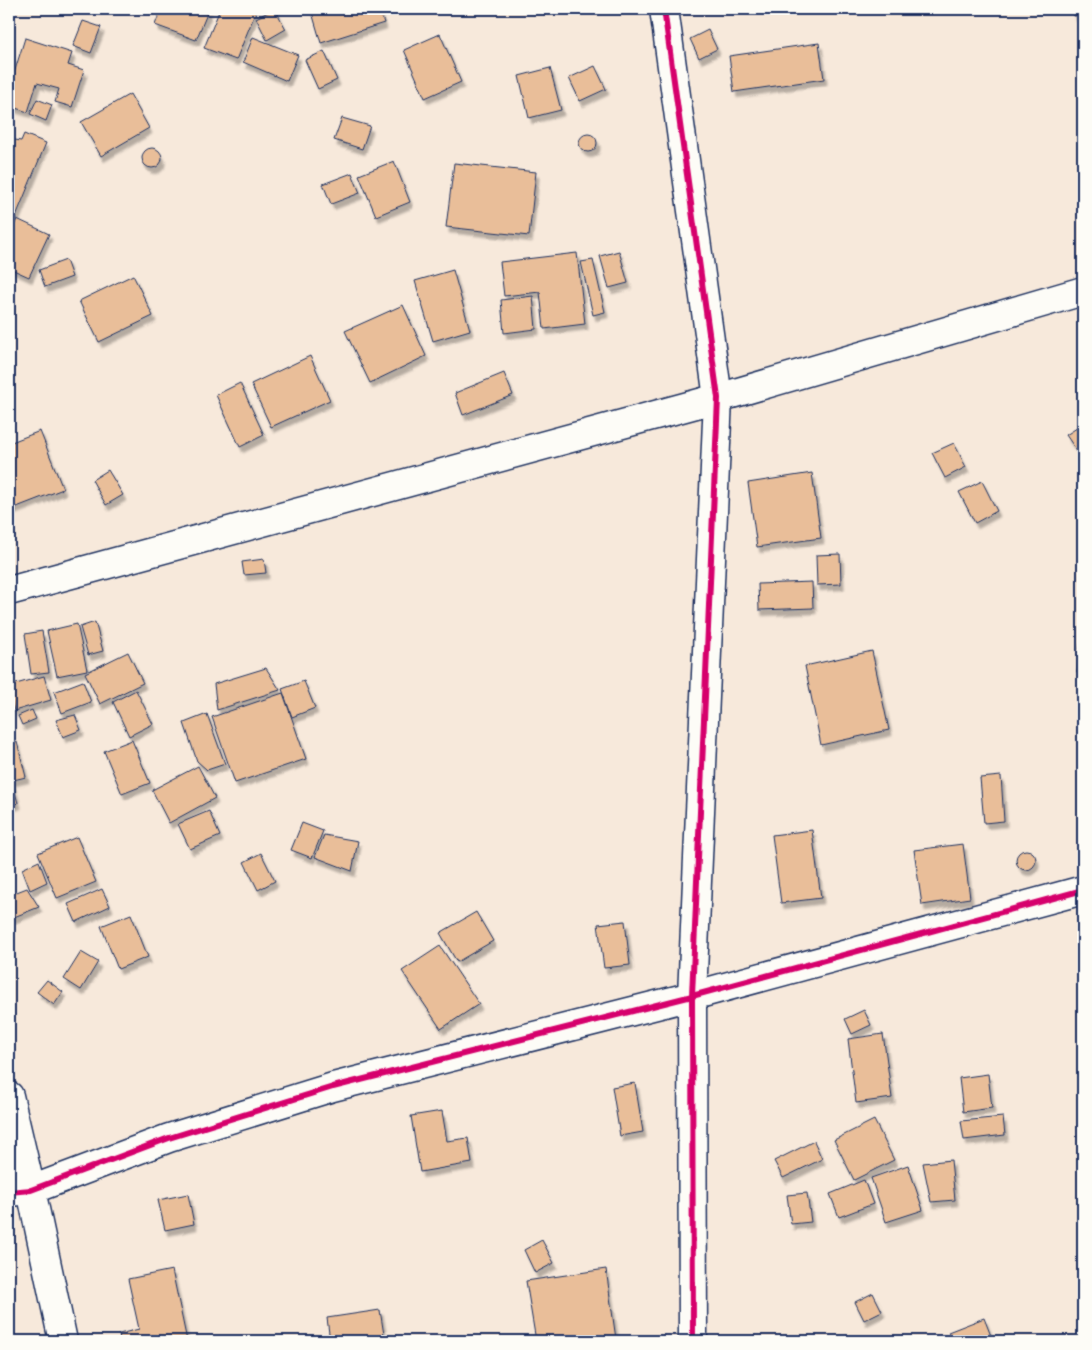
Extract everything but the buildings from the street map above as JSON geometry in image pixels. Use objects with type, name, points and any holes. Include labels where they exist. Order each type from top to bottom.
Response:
[{"type":"street","points":[[664,9],[718,398],[692,996],[693,1341]]},
{"type":"street","points":[[9,591],[718,398],[1083,291]]},
{"type":"street","points":[[20,1191],[169,1138],[332,1088],[692,996],[1083,890]]},
{"type":"street","points":[[9,1096],[20,1191],[63,1341]]},
{"type":"cycle path","points":[[664,9],[718,398],[692,996],[693,1341]]},
{"type":"cycle path","points":[[9,1192],[31,1190],[169,1138],[333,1087],[692,996],[1083,890]]}]
